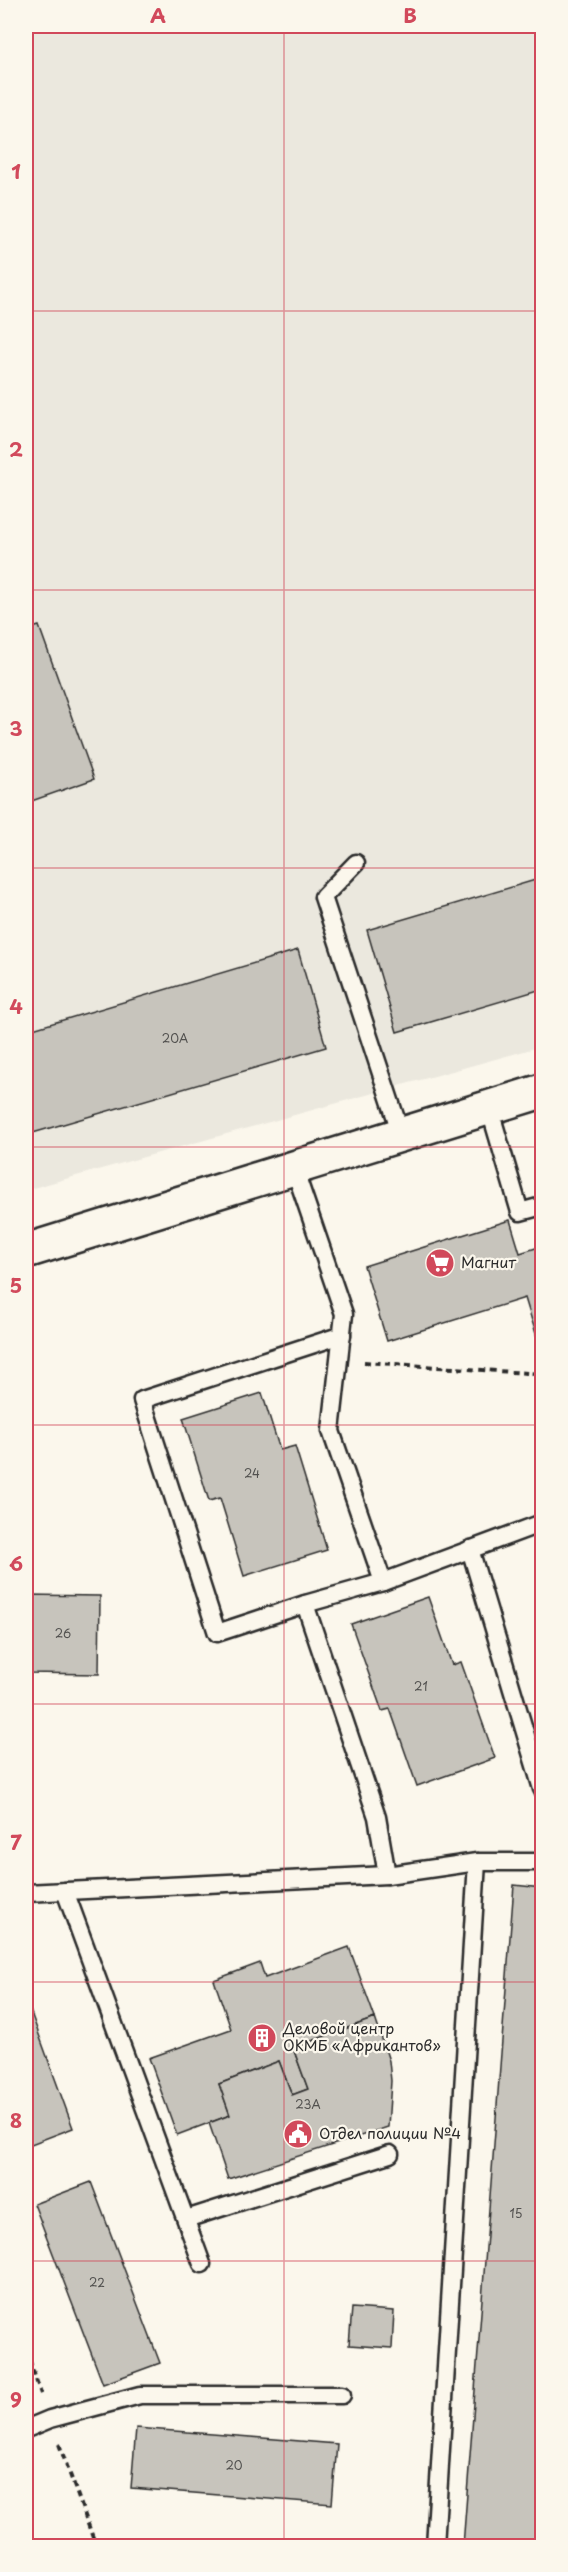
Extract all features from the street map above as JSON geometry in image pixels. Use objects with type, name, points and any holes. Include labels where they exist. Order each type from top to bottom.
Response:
[{"type":"street","points":[[26,1251],[543,1091]]},
{"type":"lane","points":[[356,863],[324,897],[401,1134]]},
{"type":"lane","points":[[489,1107],[520,1212],[543,1206]]},
{"type":"lane","points":[[294,1168],[344,1314],[331,1431],[383,1582]]},
{"type":"lane","points":[[342,1335],[142,1400],[217,1633],[383,1582],[543,1523]]},
{"type":"lane","points":[[470,1550],[543,1789]]},
{"type":"lane","points":[[305,1605],[377,1817],[387,1875]]},
{"type":"lane","points":[[435,2547],[477,1862]]},
{"type":"lane","points":[[26,1893],[387,1875],[477,1862],[543,1862]]},
{"type":"lane","points":[[65,1891],[202,2264]]},
{"type":"lane","points":[[186,2219],[390,2154]]},
{"type":"lane","points":[[26,2429],[50,2419],[141,2395],[342,2395]]},
{"type":"path","points":[[339,1360],[543,1374]]},
{"type":"path","points":[[26,2350],[96,2547]]},
{"type":"shaded area","points":[[26,26],[542,26],[542,1046],[26,1190]]},
{"type":"building","points":[[39,626],[94,779],[26,803],[26,630]]},
{"type":"building","points":[[542,878],[542,989],[397,1032],[367,930]]},
{"type":"building","points":[[298,950],[326,1047],[26,1135],[26,1031]]},
{"type":"building","points":[[510,1220],[520,1253],[542,1246],[542,1335],[537,1337],[525,1298],[387,1341],[364,1266]]},
{"type":"building","points":[[262,1393],[280,1450],[295,1446],[327,1550],[244,1576],[220,1498],[209,1501],[183,1418]]},
{"type":"building","points":[[26,1595],[100,1596],[99,1674],[26,1673]]},
{"type":"building","points":[[428,1597],[452,1665],[461,1662],[495,1758],[417,1786],[390,1709],[382,1711],[351,1624]]},
{"type":"building","points":[[514,1885],[542,1888],[542,2546],[463,2546]]},
{"type":"building","name":"Деловой центр ОКМБ «Африкантов»","points":[[349,1947],[375,2018],[293,2048],[308,2089],[292,2095],[279,2061],[219,2084],[230,2115],[177,2135],[149,2058],[231,2029],[214,1980],[260,1963],[265,1978]]},
{"type":"building","points":[[26,1999],[73,2128],[26,2146]]},
{"type":"building","points":[[375,2018],[389,2061],[391,2081],[388,2127],[228,2179],[209,2123],[230,2115],[219,2084],[279,2061],[292,2095],[308,2089],[293,2048]]},
{"type":"building","points":[[91,2182],[160,2363],[103,2384],[34,2204]]},
{"type":"building","points":[[352,2308],[394,2311],[392,2348],[349,2345]]},
{"type":"building","points":[[136,2428],[337,2444],[332,2504],[131,2488]]},
{"type":"place","name":"Магнит","points":[[440,1263]]},
{"type":"place","name":"Деловой центр ОКМБ «Африкантов»","points":[[262,2038]]},
{"type":"place","name":"Отдел полиции №4","points":[[298,2134]]}]
